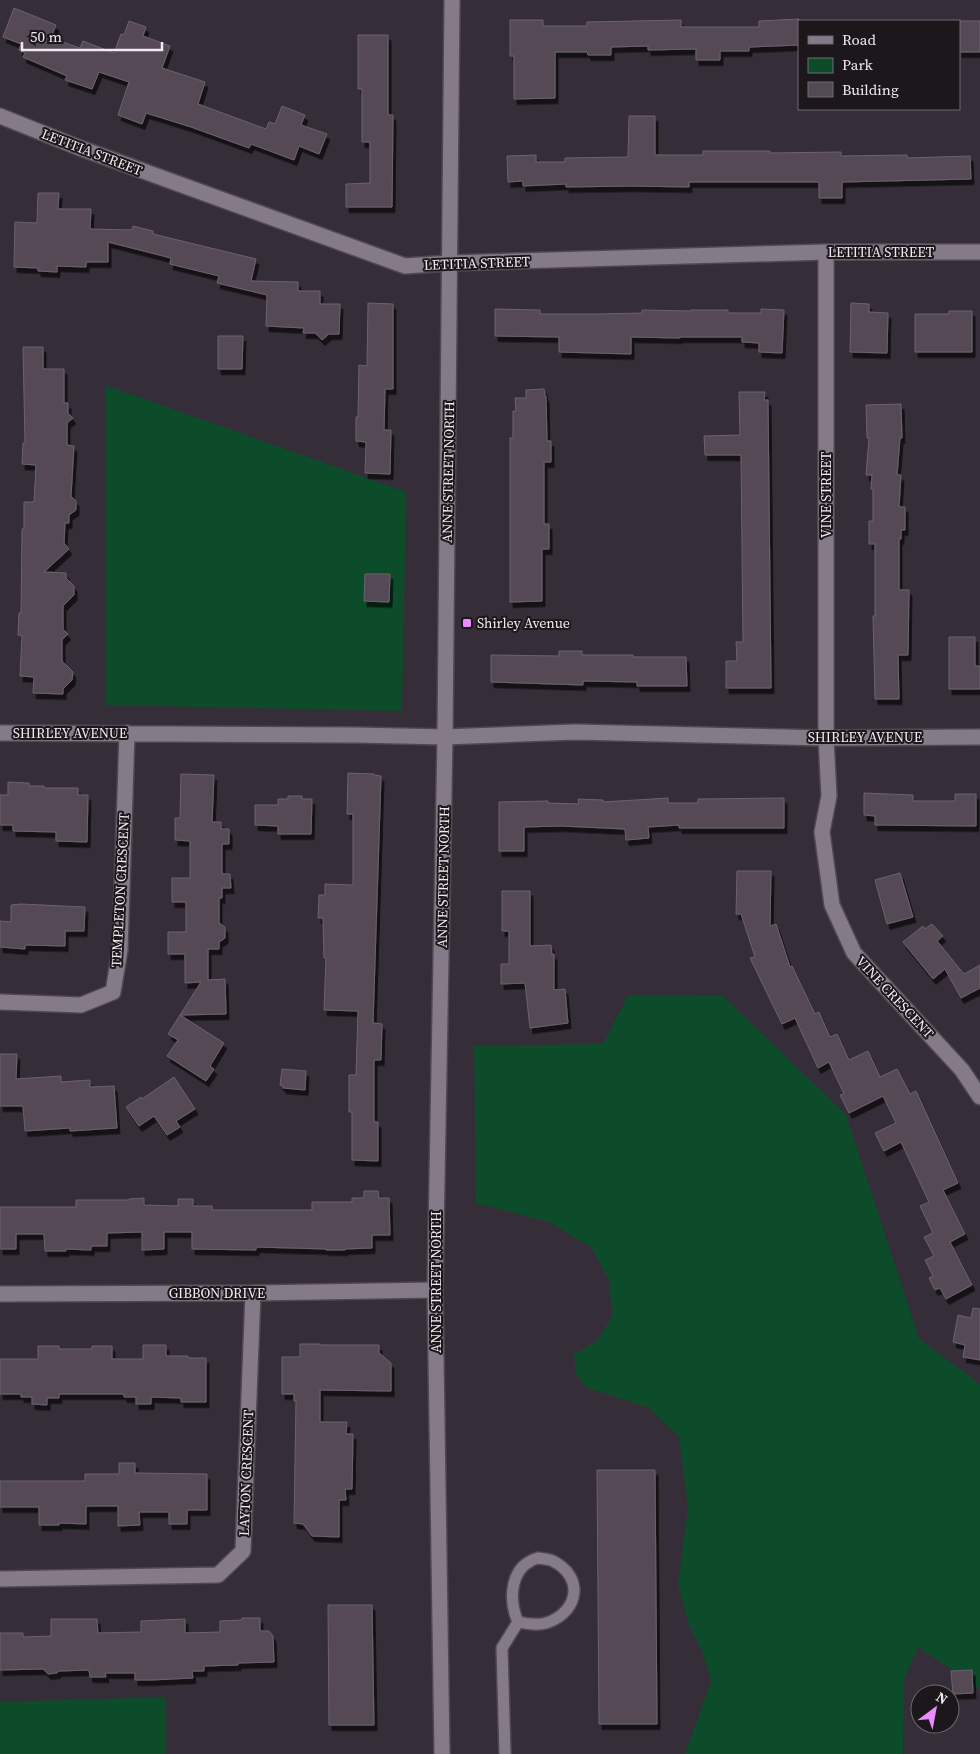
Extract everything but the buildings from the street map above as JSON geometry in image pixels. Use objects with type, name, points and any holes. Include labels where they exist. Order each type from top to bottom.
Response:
[{"type":"street","name":"ANNE STREET NORTH","points":[[442,1754],[435,1290],[445,737],[452,0]]},
{"type":"street","name":"LETITIA STREET","points":[[0,117],[405,266],[450,263],[826,252],[980,252]]},
{"type":"street","name":"VINE STREET","points":[[826,252],[826,738]]},
{"type":"street","name":"SHIRLEY AVENUE","points":[[0,733],[445,737],[575,732],[826,738],[980,737]]},
{"type":"street","name":"TEMPLETON CRESCENT","points":[[0,1002],[81,1005],[113,992],[120,950],[126,733]]},
{"type":"street","name":"VINE CRESCENT","points":[[826,738],[828,796],[822,832],[832,905],[854,953],[962,1070],[980,1097]]},
{"type":"street","name":"GIBBON DRIVE","points":[[0,1294],[435,1290]]},
{"type":"street","name":"LAYTON CRESCENT","points":[[0,1579],[218,1575],[243,1551],[253,1293]]},
{"type":"lane","points":[[538,1558],[552,1560],[569,1573],[575,1587],[573,1600],[561,1615],[548,1623],[518,1622],[514,1613],[513,1584],[529,1561],[538,1558]]},
{"type":"lane","points":[[505,1754],[502,1648],[518,1622]]},
{"type":"green space","points":[[105,385],[406,492],[402,711],[105,705]]},
{"type":"green space","points":[[628,995],[723,996],[846,1115],[919,1339],[980,1384],[980,1689],[918,1647],[904,1679],[903,1754],[685,1754],[711,1681],[702,1651],[688,1623],[678,1584],[688,1507],[679,1437],[648,1407],[587,1388],[576,1375],[574,1355],[598,1340],[612,1316],[609,1280],[591,1247],[549,1222],[476,1203],[474,1046],[603,1044]]},
{"type":"green space","points":[[166,1697],[166,1754],[0,1754],[0,1702]]},
{"type":"place","name":"Shirley Avenue","points":[[467,623]]}]
